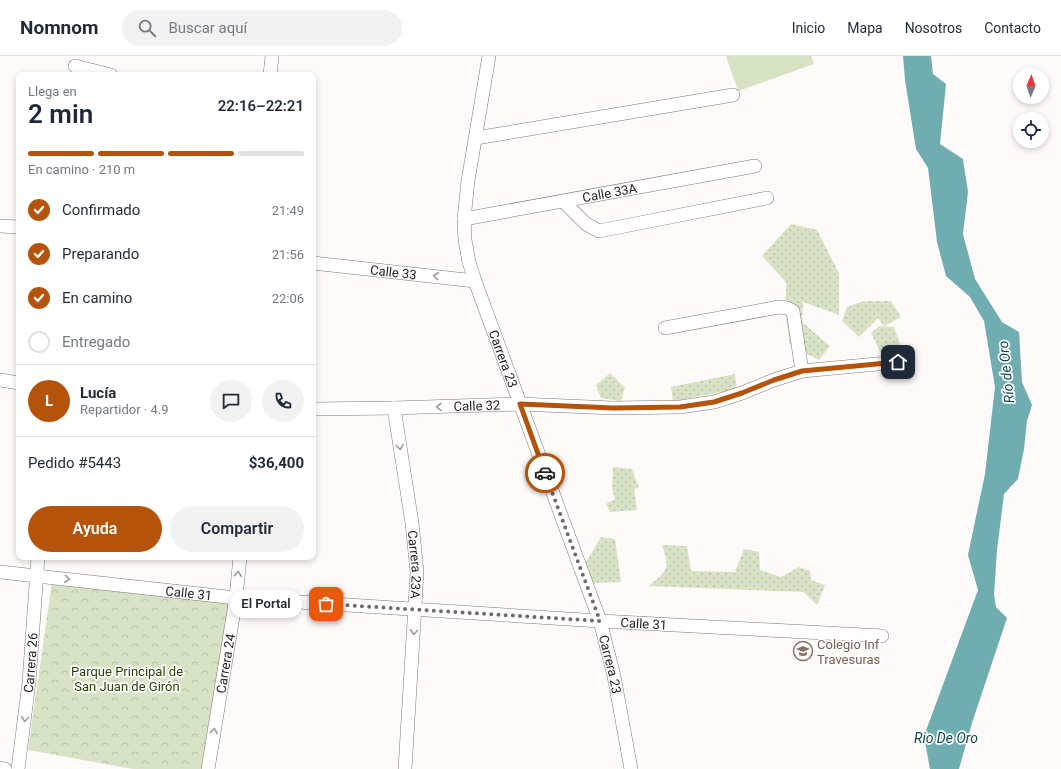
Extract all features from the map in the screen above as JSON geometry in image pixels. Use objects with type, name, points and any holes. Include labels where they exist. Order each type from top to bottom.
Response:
[{"type":"street","points":[[270,72],[272,56]]},
{"type":"street","name":"Carrera 23","points":[[489,56],[468,181],[464,219],[465,240],[469,262],[474,281],[600,621],[614,676],[631,769]]},
{"type":"street","points":[[75,66],[100,72]]},
{"type":"street","points":[[476,138],[733,95]]},
{"type":"street","name":"Calle 33A","points":[[464,219],[755,166]]},
{"type":"street","points":[[563,201],[586,224],[599,231],[767,198]]},
{"type":"street","points":[[0,226],[16,228]]},
{"type":"street","name":"Calle 33","points":[[316,263],[474,281]]},
{"type":"street","points":[[664,328],[779,307],[788,308],[793,311],[802,371]]},
{"type":"street","name":"Calle 32","points":[[316,409],[520,404],[613,408],[680,407],[714,402],[802,371],[898,362]]},
{"type":"street","points":[[0,380],[16,383]]},
{"type":"street","name":"Carrera 23A","points":[[394,408],[412,523],[417,572],[416,610],[405,769]]},
{"type":"street","name":"Carrera 26","points":[[18,769],[29,682],[38,560]]},
{"type":"street","name":"Carrera 24","points":[[208,769],[236,598],[240,560]]},
{"type":"street","name":"Calle 31","points":[[0,572],[236,598],[600,621],[882,636]]},
{"type":"street","points":[[0,768],[4,769]]},
{"type":"green space","points":[[726,56],[811,56],[814,64],[738,91]]},
{"type":"green space","points":[[791,224],[817,230],[839,273],[839,315],[803,302],[802,322],[830,346],[819,360],[790,345],[786,317],[786,282],[762,256]]},
{"type":"green space","points":[[864,301],[891,301],[901,317],[884,326],[878,318],[859,337],[842,321],[847,307]]},
{"type":"green space","points":[[879,326],[894,327],[901,347],[883,358],[871,333]]},
{"type":"green space","points":[[610,373],[625,388],[621,401],[601,398],[596,385]]},
{"type":"green space","points":[[735,374],[737,389],[673,401],[671,387]]},
{"type":"green space","points":[[613,467],[632,469],[639,488],[634,489],[637,510],[610,512],[606,504],[615,499],[612,489]]},
{"type":"green space","points":[[601,537],[615,539],[621,582],[592,583],[585,564]]},
{"type":"green space","points":[[662,545],[687,546],[691,571],[735,572],[744,549],[759,552],[760,570],[781,577],[799,567],[810,571],[811,580],[825,585],[817,605],[803,592],[649,586],[664,572],[666,568],[666,559]]},
{"type":"green space","name":"Parque Principal de San Juan de Girón","points":[[52,582],[231,600],[203,769],[133,769],[28,750]]},
{"type":"water","name":"Rio De Oro","points":[[903,56],[931,56],[933,74],[946,84],[940,144],[963,159],[968,192],[963,234],[975,279],[1002,322],[1019,332],[1022,382],[1032,405],[1027,421],[1024,449],[1018,479],[1004,494],[997,550],[994,594],[996,607],[1007,618],[972,723],[959,769],[930,769],[924,736],[978,590],[968,555],[985,474],[995,387],[984,321],[970,297],[946,276],[937,242],[928,168],[916,149],[905,80]]},
{"type":"way so far","points":[[326,604],[600,621],[545,473]]},
{"type":"place","name":"El Portal","points":[[326,604]]},
{"type":"place","name":"Colegio Inf Travesuras","points":[[803,651]]},
{"type":"route","points":[[545,473],[520,404],[613,408],[680,407],[714,402],[802,371],[898,362]]},
{"type":"water label","name":"Río de Oro","points":[[1006,372]]}]
